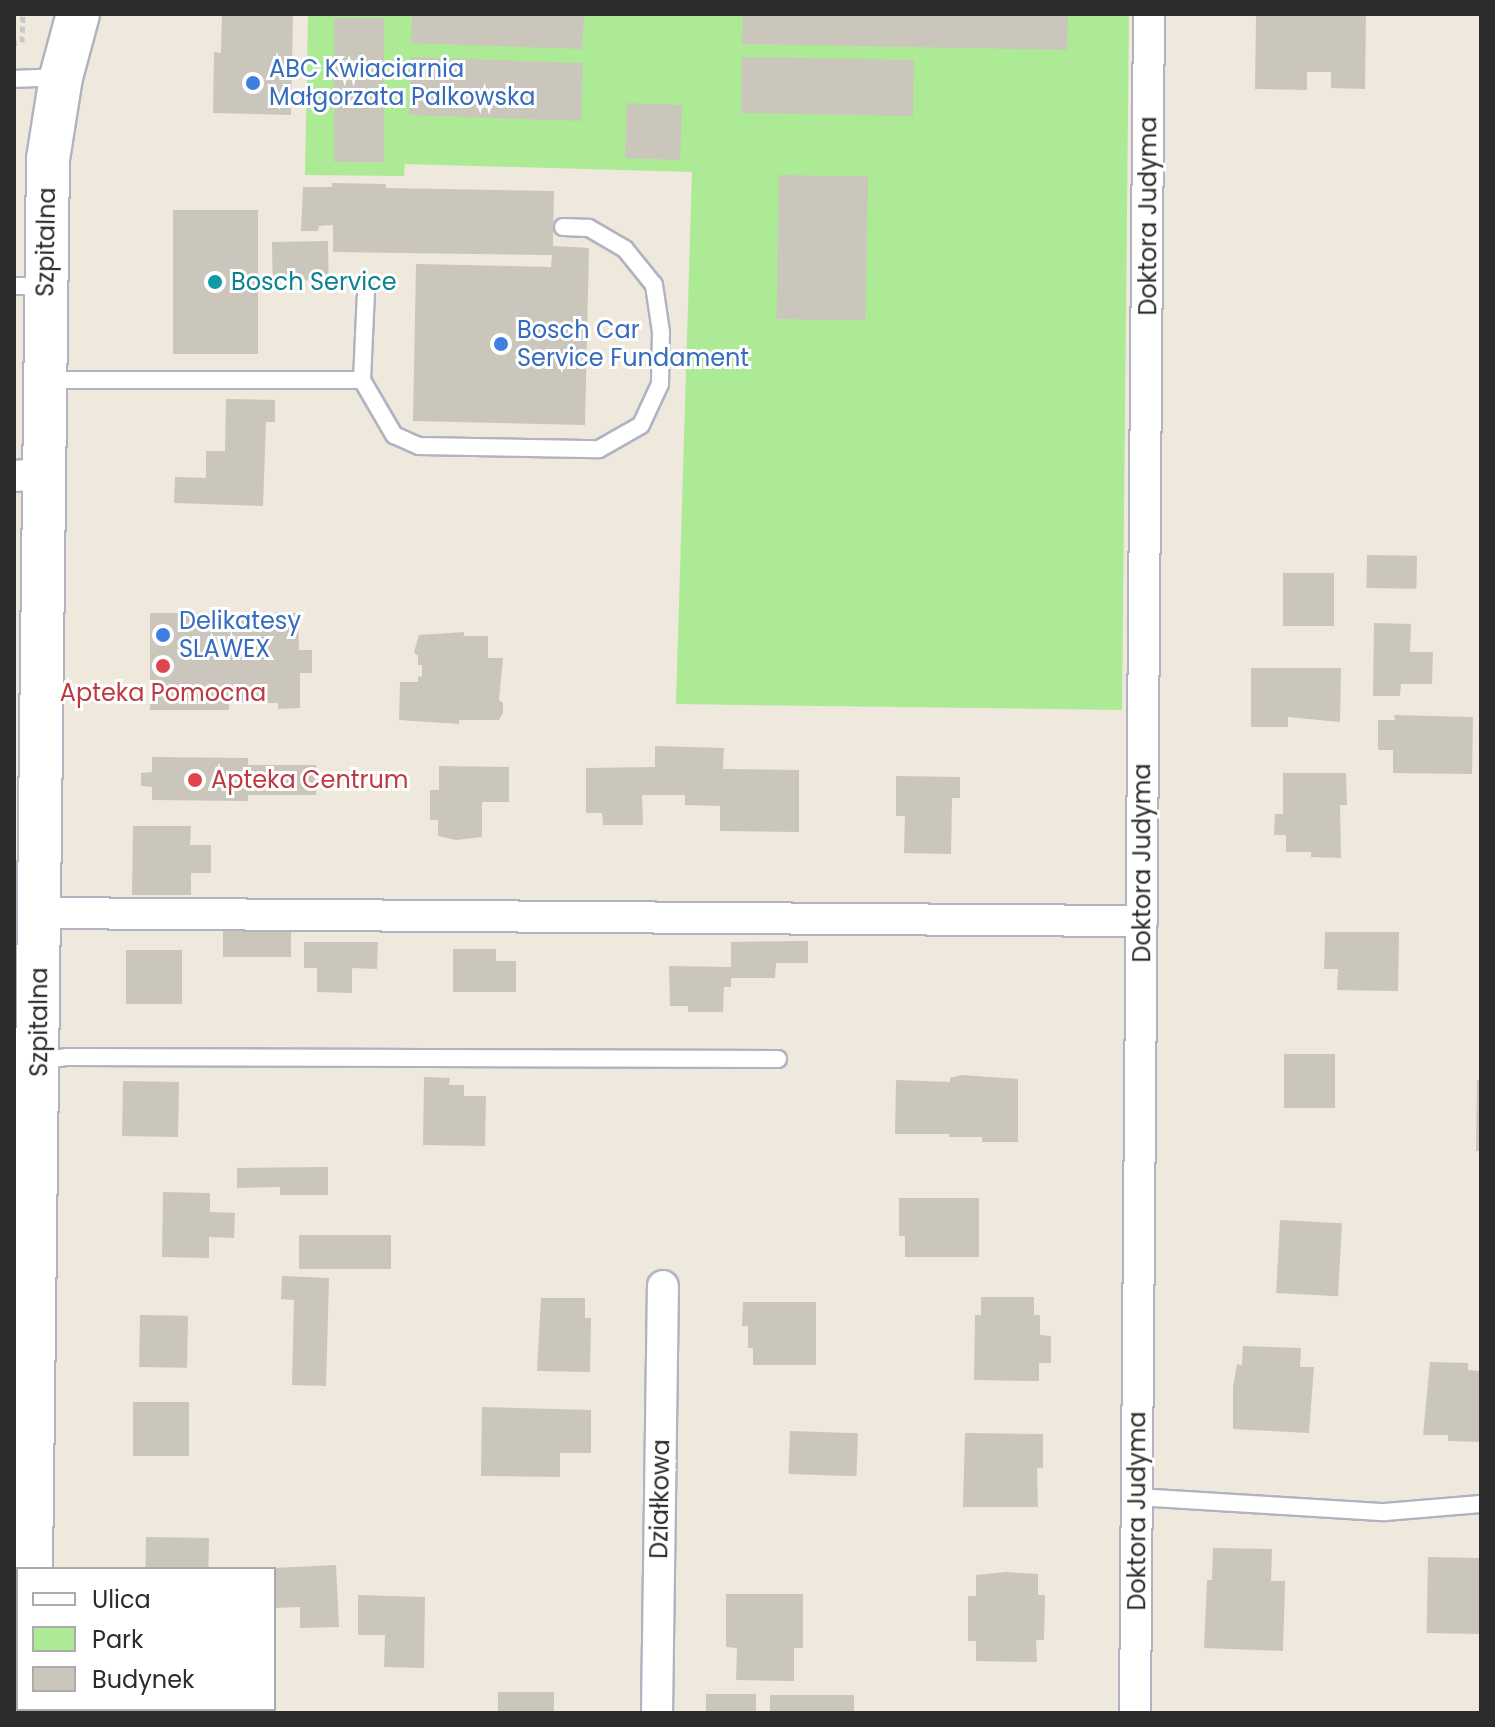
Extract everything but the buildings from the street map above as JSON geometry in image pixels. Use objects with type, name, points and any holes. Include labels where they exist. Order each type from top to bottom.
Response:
[{"type":"street","name":"Szpitalna","points":[[25,1549],[26,1063],[39,913],[28,475],[44,380],[30,286],[61,77],[78,14]]},
{"type":"street","name":"Doktora Judyma","points":[[1135,1713],[1149,14]]},
{"type":"street","points":[[39,913],[1142,921]]},
{"type":"street","name":"Działkowa","points":[[657,1713],[663,1286]]},
{"type":"lane","points":[[14,79],[61,77]]},
{"type":"lane","points":[[366,291],[362,380],[394,435],[419,446],[599,449],[641,425],[660,384],[661,332],[654,285],[625,249],[589,228],[563,227]]},
{"type":"lane","points":[[44,380],[362,380]]},
{"type":"lane","points":[[26,1063],[67,1057],[778,1059]]},
{"type":"lane","points":[[1137,1497],[1385,1512],[1481,1504]]},
{"type":"path","points":[[18,43],[23,14]]},
{"type":"green space","points":[[308,14],[1129,14],[1122,710],[676,704],[692,172],[405,164],[404,176],[305,175]]},
{"type":"place","name":"ABC Kwiaciarnia Małgorzata Palkowska","points":[[253,83]]},
{"type":"place","name":"Bosch Service","points":[[215,282]]},
{"type":"place","name":"Bosch Car Service Fundament","points":[[501,344]]},
{"type":"place","name":"Delikatesy SLAWEX","points":[[163,635]]},
{"type":"place","name":"Apteka Pomocna","points":[[163,666]]},
{"type":"place","name":"Apteka Centrum","points":[[195,780]]}]
